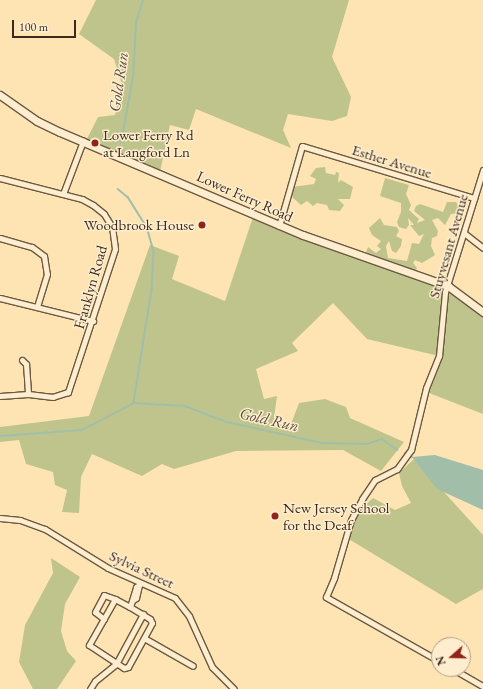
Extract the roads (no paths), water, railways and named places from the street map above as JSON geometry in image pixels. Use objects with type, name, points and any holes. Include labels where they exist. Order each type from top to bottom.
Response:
[{"type":"street","name":"Lower Ferry Road","points":[[0,95],[37,121],[279,226],[448,286],[483,312]]},
{"type":"street","points":[[63,194],[83,141]]},
{"type":"street","name":"Esther Avenue","points":[[279,226],[302,146],[474,198]]},
{"type":"street","name":"Stuyvesant Avenue","points":[[431,656],[326,597],[334,578],[351,520],[362,499],[375,480],[397,469],[411,450],[426,388],[439,356],[440,321],[448,286],[483,170]]},
{"type":"street","name":"Franklyn Road","points":[[0,178],[87,201],[98,208],[108,220],[114,233],[114,256],[70,388],[62,396],[53,397],[28,394]]},
{"type":"street","points":[[464,233],[483,248]]},
{"type":"street","points":[[0,238],[32,246],[44,256],[48,274],[37,307]]},
{"type":"street","points":[[0,298],[93,320]]},
{"type":"street","points":[[0,396],[28,394],[26,364],[22,360]]},
{"type":"street","name":"Sylvia Street","points":[[0,518],[20,520],[45,529],[108,568],[140,583],[163,591],[181,604],[189,616],[212,666],[234,689]]},
{"type":"street","points":[[130,607],[133,600],[136,598],[140,583]]},
{"type":"street","points":[[104,619],[95,613],[101,600],[106,594],[143,614],[152,623],[128,667],[116,664],[89,647],[115,599]]},
{"type":"street","points":[[90,689],[95,681],[116,664],[143,614]]},
{"type":"street","points":[[144,638],[193,666]]},
{"type":"street","points":[[467,677],[483,686]]},
{"type":"waterway","name":"Gold Run","points":[[121,143],[133,77],[136,23],[143,0]]},
{"type":"waterway","name":"Gold Run","points":[[118,189],[128,197],[147,227],[154,252],[152,290],[134,403]]},
{"type":"waterway","name":"Gold Run","points":[[0,436],[82,430],[134,403],[185,406],[227,422],[322,443],[368,444],[382,439],[398,450]]},
{"type":"waterway","name":"Gold Run","points":[[405,453],[412,457]]},
{"type":"place","name":"Lower Ferry Rd at Langford Ln","points":[[95,143]]},
{"type":"place","name":"Woodbrook House","points":[[202,225]]},
{"type":"place","name":"New Jersey School for the Deaf","points":[[275,516]]}]
